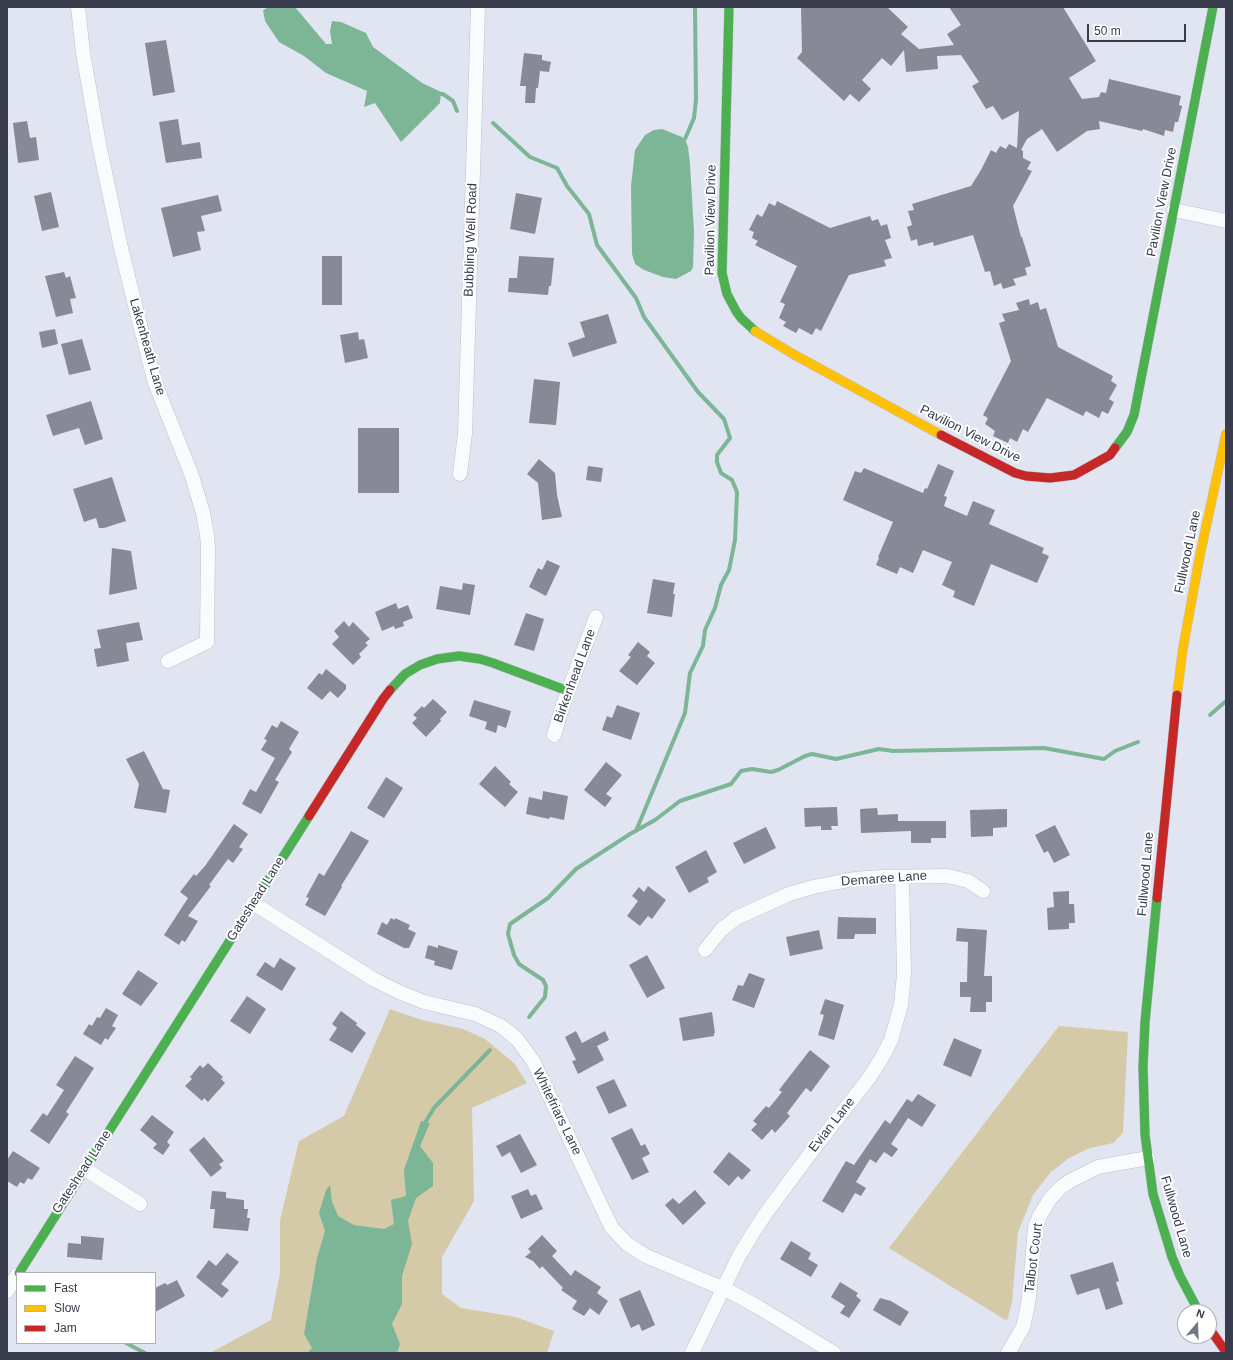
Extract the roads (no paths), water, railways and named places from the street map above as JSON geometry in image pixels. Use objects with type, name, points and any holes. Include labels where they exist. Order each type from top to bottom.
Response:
[{"type":"street","name":"Lakenheath Lane","points":[[78,7],[83,53],[99,144],[121,248],[155,383],[192,476],[203,513],[207,535],[207,642],[168,660]]},
{"type":"street","name":"Bubbling Well Road","points":[[460,474],[465,432],[478,7]]},
{"type":"street","name":"Pavilion View Drive","points":[[729,7],[722,273],[727,294],[736,311],[741,318],[756,331],[793,354],[998,465],[1026,476],[1050,478],[1074,475],[1094,466],[1110,455],[1124,437],[1134,415],[1213,7]]},
{"type":"street","points":[[1174,210],[1226,222]]},
{"type":"street","name":"Fullwood Lane","points":[[1195,1304],[1180,1276],[1165,1237],[1153,1194],[1148,1158],[1143,1067],[1145,1022],[1174,723],[1183,648],[1226,434]]},
{"type":"street","name":"Birkenhead Lane","points":[[554,736],[568,691],[596,617]]},
{"type":"street","name":"Gateshead Lane","points":[[19,1272],[383,699],[394,684],[413,668],[438,659],[459,656],[480,659],[568,691]]},
{"type":"street","name":"Demaree Lane","points":[[705,950],[721,930],[736,918],[789,894],[813,887],[854,879],[948,876],[968,881],[983,891]]},
{"type":"street","name":"Evian Lane","points":[[692,1353],[739,1256],[766,1213],[869,1078],[891,1040],[901,1005],[904,974],[902,877]]},
{"type":"street","name":"Whitefriars Lane","points":[[253,903],[373,979],[424,1002],[475,1014],[494,1022],[511,1033],[533,1061],[612,1228],[627,1244],[636,1251],[723,1288],[758,1307],[834,1353]]},
{"type":"street","name":"Talbot Court","points":[[1008,1353],[1023,1327],[1029,1298],[1035,1228],[1039,1217],[1050,1199],[1060,1188],[1070,1181],[1098,1167],[1148,1158]]},
{"type":"street","points":[[85,1169],[140,1204]]},
{"type":"street","name":"Gateshead Lane","points":[[7,1291],[16,1277]]},
{"type":"street","points":[[1217,1339],[1226,1352]]},
{"type":"waterway","points":[[685,139],[694,118],[696,100],[695,7]]},
{"type":"waterway","points":[[436,94],[443,94],[453,101],[457,111]]},
{"type":"waterway","points":[[493,123],[530,157],[557,168],[567,186],[589,214],[597,245],[636,298],[644,317],[698,392],[724,419],[730,438],[717,455],[717,462],[721,473],[732,480],[737,492],[735,540],[729,570],[721,585],[715,608],[705,630],[703,646],[690,673],[685,713],[636,831]]},
{"type":"waterway","points":[[1210,715],[1226,701]]},
{"type":"waterway","points":[[529,1017],[545,997],[546,986],[543,980],[519,964],[514,955],[508,934],[510,924],[548,898],[576,869],[630,834],[655,820],[680,801],[731,784],[741,771],[752,769],[771,772],[812,754],[836,759],[879,749],[893,751],[1044,748],[1104,759],[1115,751],[1138,742]]},
{"type":"waterway","points":[[423,1126],[434,1108],[490,1050]]},
{"type":"waterway","points":[[128,1344],[145,1353]]}]
